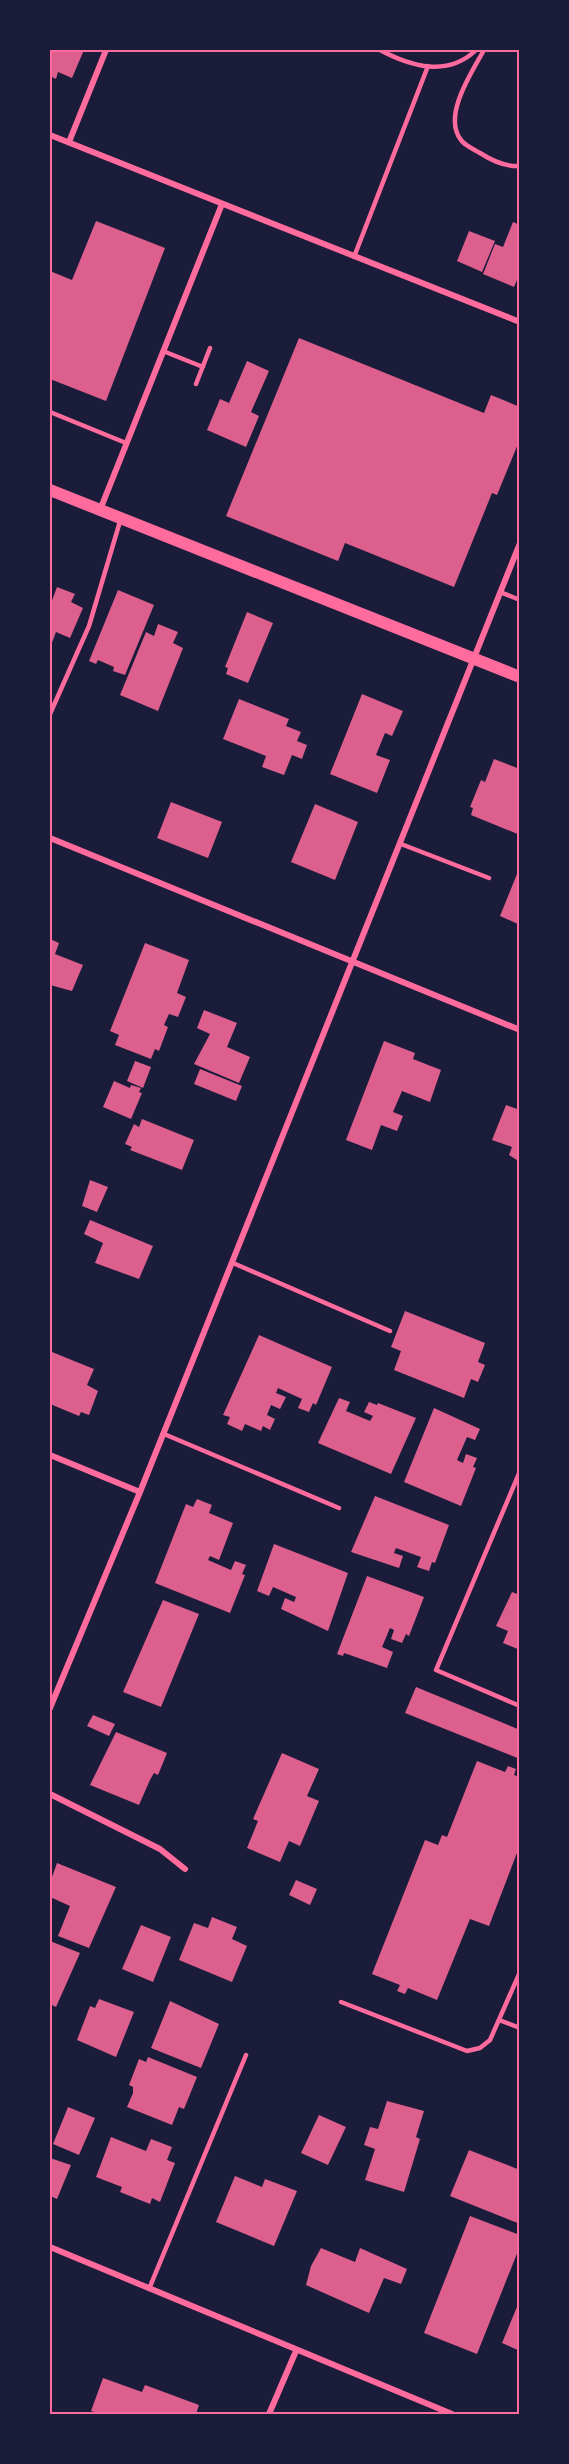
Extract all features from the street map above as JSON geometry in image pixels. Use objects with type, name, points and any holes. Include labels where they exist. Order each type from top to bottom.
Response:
[{"type":"main road","points":[[50,490],[519,677]]},
{"type":"street","points":[[69,142],[106,50]]},
{"type":"street","points":[[50,135],[519,322]]},
{"type":"street","points":[[100,510],[222,204]]},
{"type":"street","points":[[50,1708],[164,1434],[354,963],[519,543]]},
{"type":"street","points":[[50,838],[519,1030]]},
{"type":"street","points":[[50,1455],[140,1492]]},
{"type":"street","points":[[50,1794],[160,1849],[185,1869]]},
{"type":"street","points":[[50,2247],[452,2415]]},
{"type":"street","points":[[269,2415],[296,2351]]},
{"type":"lane","points":[[380,50],[399,60],[428,66],[455,66],[476,50]]},
{"type":"lane","points":[[484,50],[456,104],[455,124],[460,140],[477,152],[513,166],[519,166]]},
{"type":"lane","points":[[354,257],[428,66]]},
{"type":"lane","points":[[196,384],[210,348]]},
{"type":"lane","points":[[163,351],[203,366]]},
{"type":"lane","points":[[50,412],[126,443]]},
{"type":"lane","points":[[50,714],[89,626],[121,518]]},
{"type":"lane","points":[[500,592],[519,600]]},
{"type":"lane","points":[[400,844],[489,878]]},
{"type":"lane","points":[[233,1263],[390,1331]]},
{"type":"lane","points":[[164,1434],[339,1508]]},
{"type":"lane","points":[[519,1472],[436,1670],[519,1706]]},
{"type":"lane","points":[[341,2002],[467,2051],[480,2048],[490,2040],[519,1972]]},
{"type":"lane","points":[[499,2020],[519,2028]]},
{"type":"lane","points":[[149,2289],[246,2055]]},
{"type":"building","points":[[50,50],[84,50],[72,78],[58,72],[56,79],[50,76]]},
{"type":"building","points":[[96,221],[165,248],[106,401],[50,379],[50,271],[72,280]]},
{"type":"building","points":[[513,222],[520,225],[520,273],[514,287],[483,274],[495,244],[503,247]]},
{"type":"building","points":[[469,231],[495,241],[482,272],[457,261]]},
{"type":"building","points":[[299,338],[484,413],[491,395],[520,407],[520,439],[497,495],[492,493],[454,587],[345,543],[338,561],[226,516]]},
{"type":"building","points":[[247,361],[269,371],[251,412],[259,416],[246,447],[207,430],[220,399],[229,403]]},
{"type":"building","points":[[57,587],[75,594],[71,602],[83,608],[70,638],[56,632],[50,648],[50,606]]},
{"type":"building","points":[[118,590],[154,605],[125,675],[113,671],[114,667],[98,660],[96,664],[89,661]]},
{"type":"building","points":[[247,612],[273,623],[248,683],[226,674],[228,668],[225,667]]},
{"type":"building","points":[[158,624],[178,632],[173,643],[183,648],[158,711],[120,695],[146,632],[154,636]]},
{"type":"building","points":[[362,694],[403,711],[392,736],[385,733],[376,755],[390,760],[377,793],[330,774]]},
{"type":"building","points":[[239,699],[289,719],[286,726],[301,732],[297,741],[307,745],[302,759],[292,755],[284,775],[262,767],[266,756],[223,739]]},
{"type":"building","points":[[494,759],[520,769],[520,835],[471,815],[473,808],[470,807],[481,780],[485,782]]},
{"type":"building","points":[[171,802],[222,822],[208,858],[157,838]]},
{"type":"building","points":[[315,804],[358,822],[335,880],[291,862]]},
{"type":"building","points":[[520,869],[520,925],[500,916]]},
{"type":"building","points":[[50,939],[59,943],[55,954],[83,965],[72,991],[50,985]]},
{"type":"building","points":[[145,943],[189,960],[177,993],[186,997],[178,1017],[169,1014],[164,1025],[168,1027],[159,1051],[155,1049],[151,1059],[115,1045],[119,1035],[110,1031]]},
{"type":"building","points":[[204,1010],[237,1023],[227,1047],[250,1057],[239,1083],[194,1064],[210,1034],[197,1028]]},
{"type":"building","points":[[384,1041],[415,1053],[413,1059],[441,1070],[430,1102],[402,1091],[393,1112],[403,1116],[397,1131],[381,1125],[372,1150],[346,1140]]},
{"type":"building","points":[[135,1061],[151,1067],[143,1088],[127,1081]]},
{"type":"building","points":[[200,1069],[242,1086],[236,1101],[194,1084]]},
{"type":"building","points":[[114,1081],[130,1088],[131,1085],[141,1088],[139,1092],[142,1093],[131,1119],[103,1107]]},
{"type":"building","points":[[506,1105],[520,1110],[520,1162],[509,1155],[512,1147],[492,1140]]},
{"type":"building","points":[[142,1119],[194,1140],[182,1170],[130,1150],[132,1147],[125,1144],[134,1124],[139,1127]]},
{"type":"building","points":[[90,1180],[108,1187],[97,1212],[82,1206]]},
{"type":"building","points":[[90,1220],[153,1246],[139,1279],[95,1263],[103,1243],[84,1234]]},
{"type":"building","points":[[405,1311],[485,1343],[478,1362],[485,1365],[478,1382],[471,1379],[464,1398],[394,1370],[401,1351],[391,1347]]},
{"type":"building","points":[[259,1335],[332,1367],[316,1405],[313,1403],[309,1412],[298,1408],[302,1399],[278,1388],[276,1393],[286,1397],[280,1409],[271,1405],[267,1415],[275,1419],[270,1430],[263,1426],[261,1431],[245,1424],[242,1431],[227,1424],[230,1417],[223,1415]]},
{"type":"building","points":[[52,1352],[94,1369],[87,1385],[98,1391],[89,1415],[81,1412],[79,1416],[50,1404]]},
{"type":"building","points":[[339,1398],[350,1402],[346,1411],[370,1421],[373,1416],[364,1412],[369,1402],[377,1405],[378,1403],[416,1418],[391,1474],[318,1443]]},
{"type":"building","points":[[434,1408],[480,1429],[475,1440],[467,1437],[457,1460],[463,1463],[466,1454],[477,1458],[473,1467],[476,1468],[461,1506],[404,1482]]},
{"type":"building","points":[[375,1496],[449,1525],[435,1563],[432,1562],[429,1571],[417,1567],[421,1557],[396,1548],[394,1553],[403,1556],[399,1568],[351,1552]]},
{"type":"building","points":[[197,1499],[212,1505],[209,1513],[233,1523],[219,1560],[210,1556],[208,1560],[231,1570],[235,1561],[246,1565],[242,1574],[245,1575],[230,1613],[155,1583],[186,1504],[193,1507]]},
{"type":"building","points":[[274,1544],[348,1573],[328,1631],[281,1609],[285,1598],[294,1602],[296,1597],[273,1587],[269,1596],[257,1591]]},
{"type":"building","points":[[367,1576],[424,1597],[409,1636],[406,1634],[402,1643],[391,1639],[394,1630],[390,1628],[382,1647],[393,1652],[387,1668],[344,1653],[343,1656],[337,1654]]},
{"type":"building","points":[[512,1592],[520,1595],[520,1650],[503,1643],[508,1631],[496,1626]]},
{"type":"building","points":[[163,1600],[199,1614],[161,1707],[123,1692]]},
{"type":"building","points":[[416,1687],[520,1730],[520,1759],[405,1713]]},
{"type":"building","points":[[93,1715],[115,1724],[109,1736],[87,1726]]},
{"type":"building","points":[[116,1732],[167,1753],[158,1775],[154,1773],[139,1805],[90,1785]]},
{"type":"building","points":[[282,1753],[319,1769],[307,1796],[319,1801],[300,1846],[289,1841],[280,1862],[247,1848],[258,1821],[253,1819]]},
{"type":"building","points":[[477,1761],[505,1772],[508,1766],[516,1769],[514,1775],[520,1777],[520,1845],[489,1926],[470,1919],[437,2000],[408,1988],[405,1994],[397,1991],[400,1985],[372,1974],[425,1840],[438,1845],[442,1835],[447,1837]]},
{"type":"building","points":[[57,1863],[116,1887],[89,1948],[58,1936],[70,1906],[50,1897],[50,1876],[52,1877]]},
{"type":"building","points":[[296,1880],[317,1889],[310,1905],[289,1895]]},
{"type":"building","points":[[212,1917],[237,1927],[232,1939],[247,1946],[232,1982],[179,1960],[194,1923],[208,1928]]},
{"type":"building","points":[[141,1925],[171,1937],[153,1982],[122,1969]]},
{"type":"building","points":[[50,1941],[80,1953],[56,2007],[50,2004]]},
{"type":"building","points":[[99,1999],[134,2012],[116,2057],[77,2040],[90,2006],[95,2008]]},
{"type":"building","points":[[170,2001],[219,2024],[201,2068],[151,2048]]},
{"type":"building","points":[[148,2057],[197,2077],[184,2109],[179,2107],[172,2125],[127,2107],[133,2093],[133,2087],[129,2085],[139,2059],[146,2062]]},
{"type":"building","points":[[387,2101],[424,2111],[416,2137],[420,2139],[404,2192],[365,2180],[375,2149],[364,2145],[370,2127],[378,2129]]},
{"type":"building","points":[[68,2107],[95,2118],[79,2155],[53,2144]]},
{"type":"building","points":[[319,2115],[346,2127],[328,2165],[301,2153]]},
{"type":"building","points":[[111,2137],[146,2151],[151,2139],[172,2147],[167,2160],[175,2163],[160,2202],[152,2198],[150,2204],[120,2192],[122,2187],[96,2177]]},
{"type":"building","points":[[469,2150],[520,2170],[520,2224],[450,2196]]},
{"type":"building","points":[[50,2158],[71,2165],[57,2199],[50,2196]]},
{"type":"building","points":[[235,2176],[262,2187],[265,2179],[297,2191],[274,2246],[216,2222]]},
{"type":"building","points":[[470,2216],[520,2235],[520,2246],[477,2354],[424,2333]]},
{"type":"building","points":[[321,2248],[355,2262],[360,2248],[407,2269],[401,2284],[384,2278],[369,2313],[306,2285],[311,2266]]},
{"type":"building","points":[[520,2302],[520,2351],[502,2343]]},
{"type":"building","points":[[103,2378],[142,2392],[145,2385],[199,2405],[196,2414],[101,2414],[91,2411]]}]
